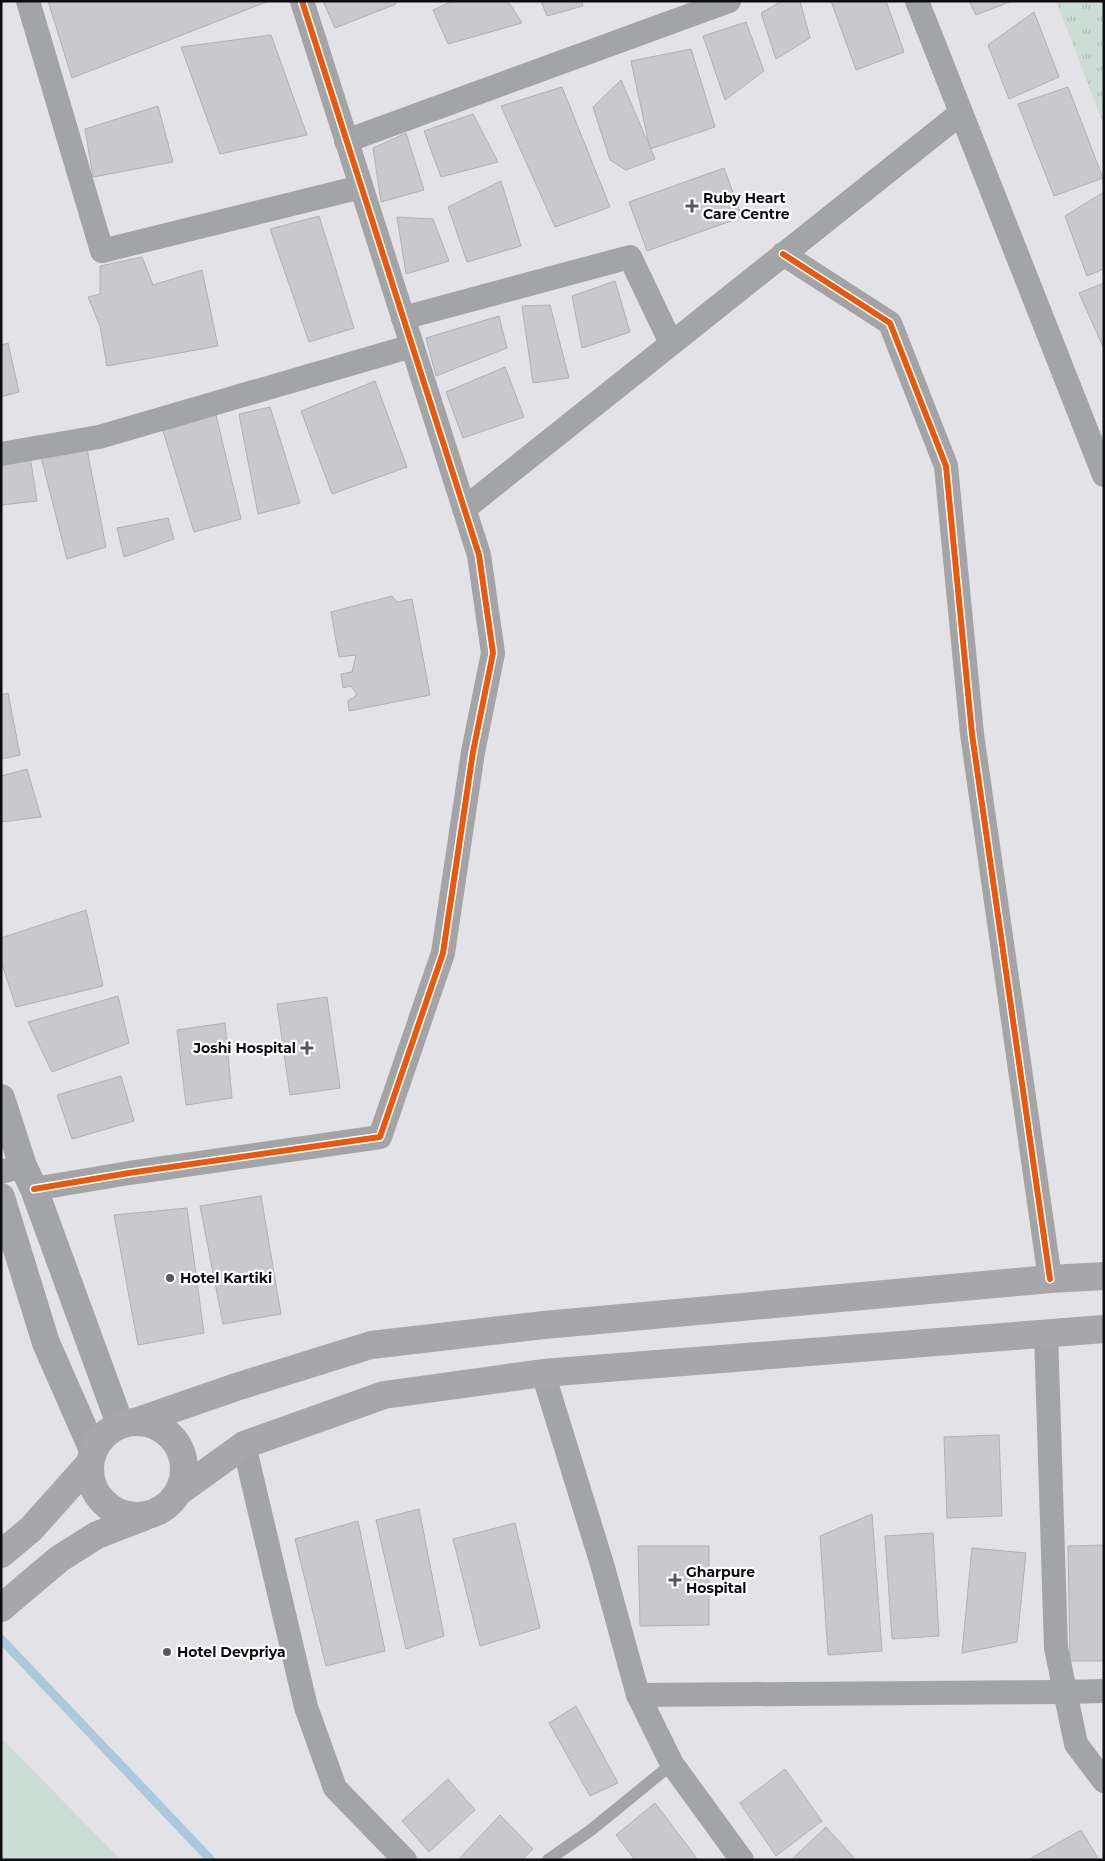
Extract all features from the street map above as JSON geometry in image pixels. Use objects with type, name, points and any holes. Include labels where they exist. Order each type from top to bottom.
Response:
[{"type":"main road","points":[[1,1554],[31,1528],[92,1457],[100,1440],[109,1431],[236,1387],[371,1345],[544,1325],[1050,1279],[1104,1276]]},
{"type":"main road","points":[[180,1490],[244,1445],[384,1395],[543,1373],[1046,1332],[1104,1329]]},
{"type":"main road","points":[[1,1608],[59,1559],[97,1535],[163,1510],[173,1501],[180,1490],[185,1475],[184,1459],[178,1444],[168,1432],[154,1424],[129,1423]]},
{"type":"main road","points":[[92,1457],[91,1479],[96,1493],[106,1506],[120,1514],[136,1517],[151,1515]]},
{"type":"street","points":[[28,1],[102,251],[361,187]]},
{"type":"street","points":[[20,1176],[130,1173],[380,1137],[443,953],[473,752],[493,653],[479,555],[302,1]]},
{"type":"street","points":[[346,141],[728,1]]},
{"type":"street","points":[[917,1],[1104,475]]},
{"type":"street","points":[[464,509],[961,113]]},
{"type":"street","points":[[783,254],[890,322],[946,466],[972,734],[1050,1279]]},
{"type":"street","points":[[403,318],[630,257],[671,343]]},
{"type":"street","points":[[1,454],[100,437],[412,346]]},
{"type":"street","points":[[1,1098],[20,1176],[129,1423]]},
{"type":"street","points":[[1,1197],[46,1343],[92,1457]]},
{"type":"street","points":[[1046,1332],[1056,1648],[1076,1744],[1104,1781]]},
{"type":"street","points":[[543,1373],[602,1564],[638,1695],[672,1764],[742,1860]]},
{"type":"street","points":[[244,1445],[306,1707],[335,1788],[405,1860]]},
{"type":"street","points":[[638,1695],[1065,1692],[1104,1690]]},
{"type":"lane","points":[[548,1860],[591,1830],[672,1764]]},
{"type":"green space","points":[[1056,1],[1104,1],[1104,125]]},
{"type":"green space","points":[[1,1738],[121,1860],[1,1860]]},
{"type":"building","points":[[48,1],[269,1],[72,78]]},
{"type":"building","points":[[323,1],[394,1],[396,4],[335,28]]},
{"type":"building","points":[[453,1],[508,1],[522,23],[448,44],[433,10]]},
{"type":"building","points":[[541,1],[582,1],[583,6],[547,16]]},
{"type":"building","points":[[782,1],[800,1],[810,38],[776,59],[761,13]]},
{"type":"building","points":[[831,1],[886,1],[904,52],[856,70]]},
{"type":"building","points":[[969,1],[1012,1],[976,15]]},
{"type":"building","points":[[1034,12],[1059,77],[1009,99],[988,45]]},
{"type":"building","points":[[746,22],[764,71],[725,100],[703,36]]},
{"type":"building","points":[[271,35],[307,135],[220,154],[181,47]]},
{"type":"building","points":[[691,49],[715,127],[650,149],[631,61]]},
{"type":"building","points":[[621,80],[655,159],[626,170],[610,160],[593,107]]},
{"type":"building","points":[[562,87],[610,207],[555,227],[501,106]]},
{"type":"building","points":[[1068,87],[1103,178],[1054,196],[1018,104]]},
{"type":"building","points":[[158,106],[173,162],[93,177],[85,129]]},
{"type":"building","points":[[473,114],[498,162],[441,177],[424,131]]},
{"type":"building","points":[[406,133],[424,190],[381,202],[373,148]]},
{"type":"building","points":[[724,168],[742,217],[647,251],[629,202]]},
{"type":"building","points":[[501,181],[521,246],[467,262],[448,207]]},
{"type":"building","points":[[1104,192],[1104,269],[1087,276],[1065,216]]},
{"type":"building","points":[[319,216],[354,328],[309,342],[270,229]]},
{"type":"building","points":[[397,217],[433,219],[449,261],[406,274]]},
{"type":"building","points":[[142,257],[153,285],[202,270],[218,346],[107,366],[100,326],[88,297],[100,294],[100,266]]},
{"type":"building","points":[[615,281],[630,332],[582,348],[572,296]]},
{"type":"building","points":[[1104,283],[1104,349],[1079,293]]},
{"type":"building","points":[[550,305],[569,378],[533,383],[522,306]]},
{"type":"building","points":[[499,316],[507,348],[436,376],[426,338]]},
{"type":"building","points":[[8,343],[19,392],[1,397],[1,345]]},
{"type":"building","points":[[505,367],[524,417],[463,438],[446,392]]},
{"type":"building","points":[[375,381],[407,467],[332,494],[301,411]]},
{"type":"building","points":[[270,407],[300,503],[258,514],[239,414]]},
{"type":"building","points":[[216,415],[241,519],[194,532],[163,431]]},
{"type":"building","points":[[87,449],[106,547],[67,559],[41,457]]},
{"type":"building","points":[[29,450],[37,501],[1,505],[1,454]]},
{"type":"building","points":[[168,518],[174,539],[124,557],[117,528]]},
{"type":"building","points":[[392,596],[397,602],[412,599],[430,695],[349,711],[348,701],[357,695],[351,686],[343,688],[341,674],[352,672],[356,655],[339,657],[331,612]]},
{"type":"building","points":[[8,693],[20,755],[1,759],[1,695]]},
{"type":"building","points":[[27,769],[41,817],[1,822],[1,776]]},
{"type":"building","points":[[86,910],[103,986],[16,1007],[1,961],[1,938]]},
{"type":"building","points":[[118,996],[129,1043],[52,1072],[28,1022]]},
{"type":"building","points":[[327,997],[340,1088],[290,1095],[277,1004]]},
{"type":"building","points":[[225,1023],[232,1098],[186,1105],[177,1030]]},
{"type":"building","points":[[121,1076],[134,1121],[72,1139],[57,1095]]},
{"type":"building","points":[[261,1196],[281,1314],[223,1324],[200,1206]]},
{"type":"building","points":[[187,1208],[204,1333],[138,1345],[114,1215]]},
{"type":"building","points":[[999,1435],[1002,1516],[947,1518],[944,1437]]},
{"type":"building","points":[[419,1509],[444,1636],[406,1649],[376,1520]]},
{"type":"building","points":[[872,1514],[882,1651],[828,1655],[820,1536]]},
{"type":"building","points":[[358,1521],[385,1651],[326,1666],[295,1539]]},
{"type":"building","points":[[515,1523],[540,1628],[480,1646],[453,1539]]},
{"type":"building","points":[[933,1533],[939,1636],[892,1639],[885,1536]]},
{"type":"building","points":[[1104,1545],[1104,1661],[1070,1661],[1068,1546]]},
{"type":"building","points":[[638,1546],[709,1546],[709,1625],[640,1626]]},
{"type":"building","points":[[972,1548],[1026,1553],[1017,1642],[962,1653]]},
{"type":"building","points":[[576,1706],[618,1783],[590,1796],[549,1723]]},
{"type":"building","points":[[785,1769],[822,1821],[776,1856],[740,1803]]},
{"type":"building","points":[[448,1779],[475,1810],[429,1852],[402,1821]]},
{"type":"building","points":[[655,1803],[698,1860],[635,1860],[616,1835]]},
{"type":"building","points":[[500,1815],[533,1849],[522,1860],[458,1860]]},
{"type":"building","points":[[826,1827],[856,1860],[791,1860]]},
{"type":"building","points":[[1081,1830],[1099,1860],[1028,1860]]},
{"type":"waterway","points":[[1,1639],[211,1860]]},
{"type":"cycle path","points":[[34,1189],[129,1173],[380,1137],[443,953],[473,752],[493,653],[479,555],[302,1]]},
{"type":"cycle path","points":[[783,254],[890,323],[946,466],[972,734],[1050,1279]]},
{"type":"place","name":"Ruby Heart Care Centre","points":[[692,206]]},
{"type":"place","name":"Joshi Hospital","points":[[307,1048]]},
{"type":"place","name":"Hotel Kartiki","points":[[170,1278]]},
{"type":"place","name":"Gharpure Hospital","points":[[675,1580]]},
{"type":"place","name":"Hotel Devpriya","points":[[167,1652]]}]
